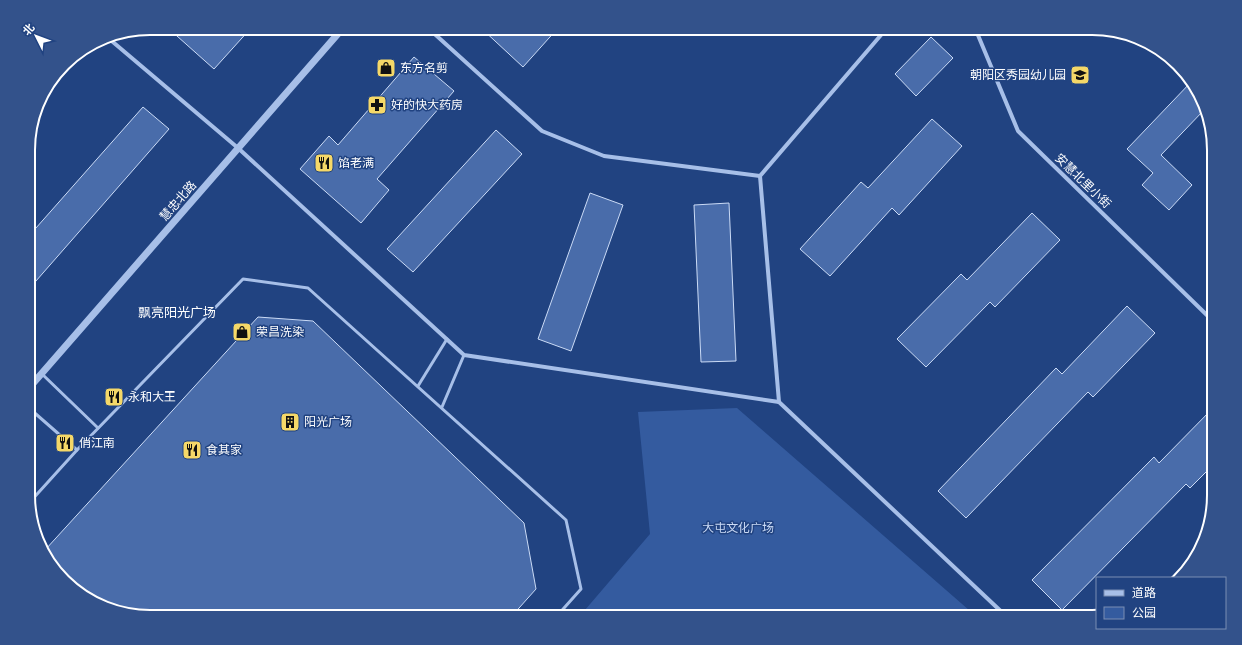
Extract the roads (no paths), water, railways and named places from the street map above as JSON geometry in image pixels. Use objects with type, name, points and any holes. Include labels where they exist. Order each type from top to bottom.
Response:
[{"type":"street","name":"慧忠北路","points":[[35,381],[337,35]]},
{"type":"street","points":[[436,35],[542,131],[604,156],[760,176]]},
{"type":"street","points":[[779,402],[760,176],[881,35]]},
{"type":"street","name":"安慧北里小街","points":[[978,35],[1018,131],[1207,315]]},
{"type":"street","points":[[113,41],[238,148],[464,355],[779,402],[1000,610]]},
{"type":"lane","points":[[35,496],[98,428],[243,279],[308,288],[566,520],[581,590],[562,610]]},
{"type":"lane","points":[[418,386],[446,339]]},
{"type":"lane","points":[[442,408],[464,355]]},
{"type":"lane","points":[[41,374],[98,428]]},
{"type":"lane","points":[[35,413],[77,450]]},
{"type":"place","name":"东方名剪","points":[[386,68]]},
{"type":"place","name":"朝阳区秀园幼儿园","points":[[1080,75]]},
{"type":"place","name":"好的快大药房","points":[[377,105]]},
{"type":"place","name":"馅老满","points":[[324,163]]},
{"type":"place","name":"荣昌洗染","points":[[242,332]]},
{"type":"place","name":"永和大王","points":[[114,397]]},
{"type":"place","name":"阳光广场","points":[[290,422]]},
{"type":"place","name":"俏江南","points":[[65,443]]},
{"type":"place","name":"食其家","points":[[192,450]]},
{"type":"district","name":"飘亮阳光广场","points":[[177,313]]},
{"type":"park label","name":"大屯文化广场","points":[[738,528]]}]
